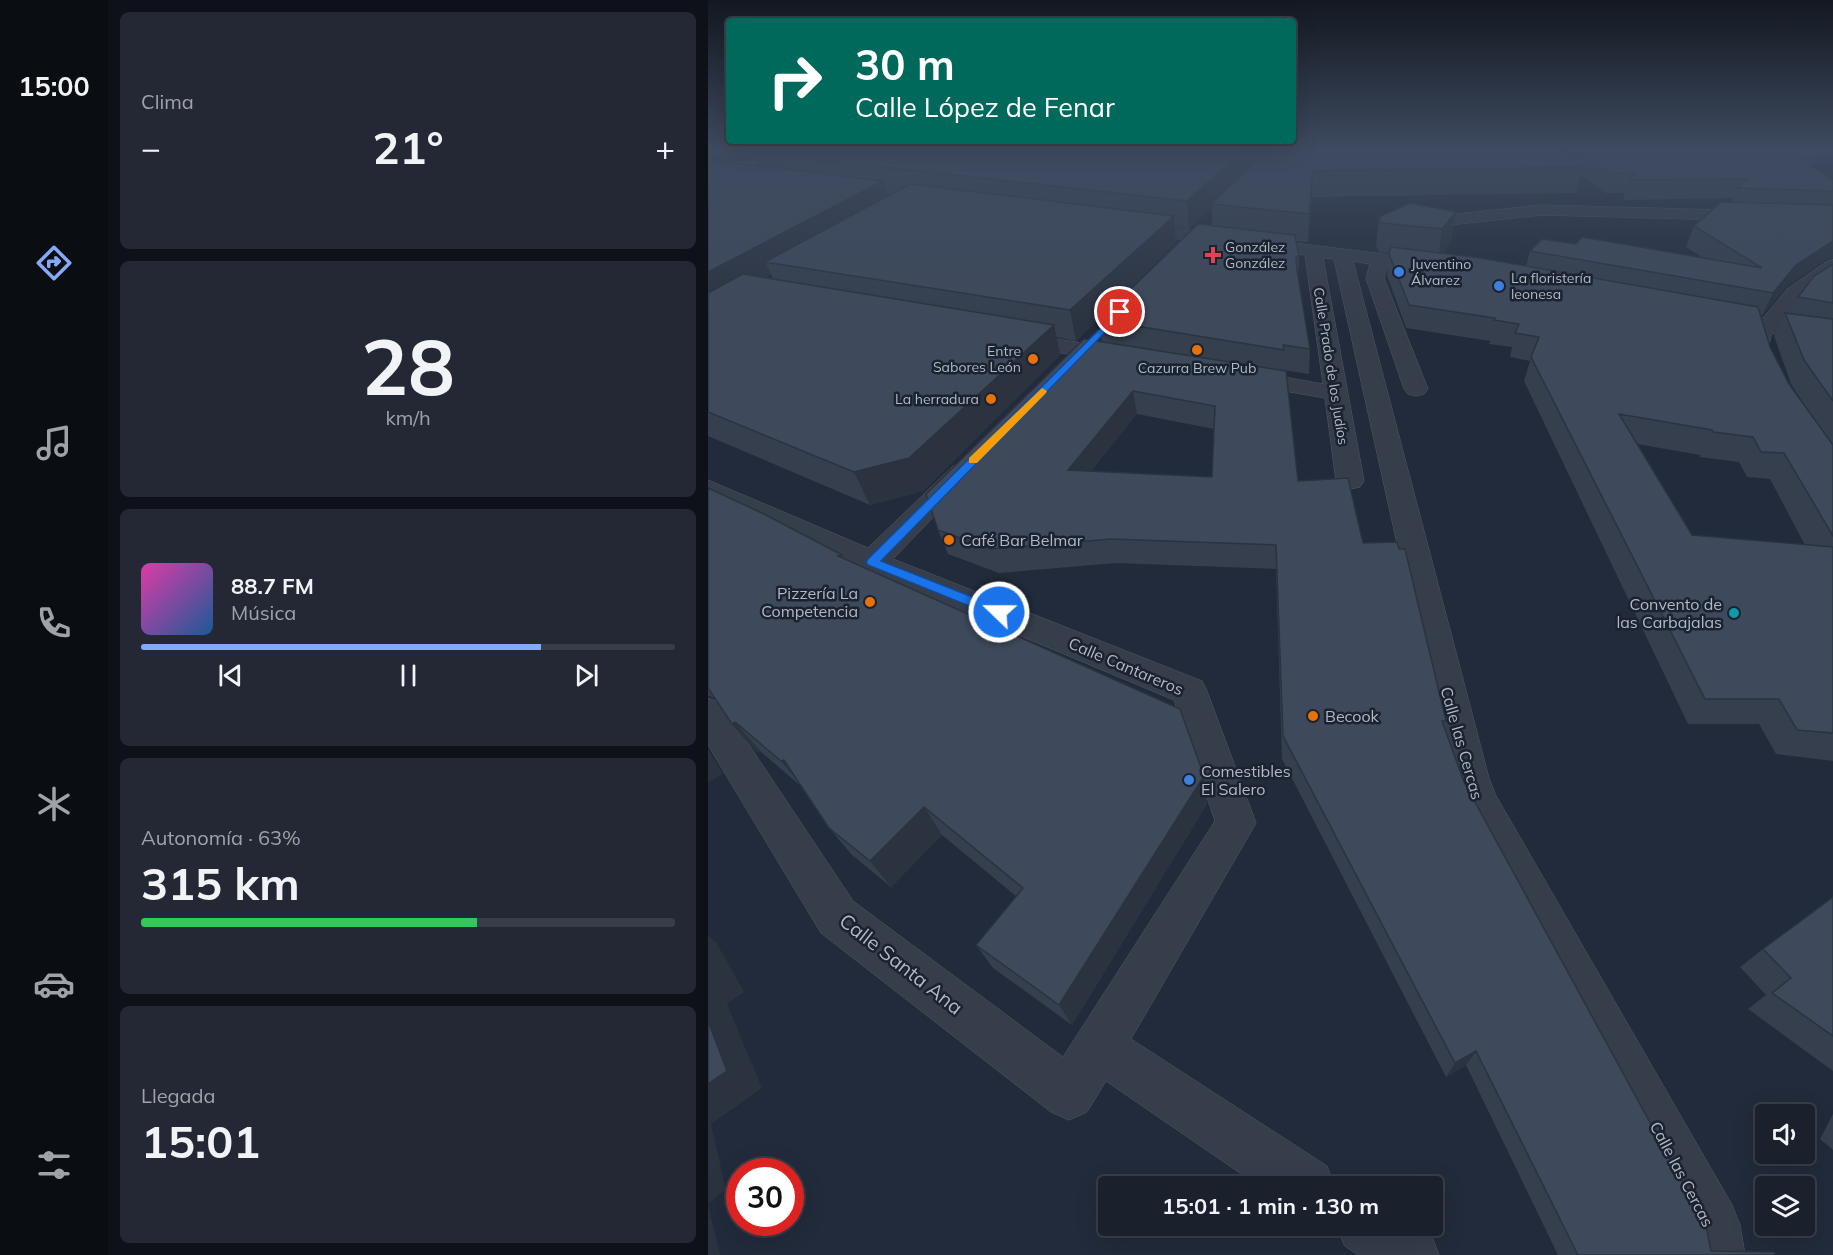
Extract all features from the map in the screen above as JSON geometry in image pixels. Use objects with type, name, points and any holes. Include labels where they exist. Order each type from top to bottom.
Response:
[{"type":"street","points":[[1453,209],[1492,206]]},
{"type":"street","points":[[1743,206],[1833,209]]},
{"type":"street","points":[[1400,225],[1542,210],[1833,218]]},
{"type":"street","points":[[1117,226],[1204,228],[1341,248],[1380,259],[1454,269]]},
{"type":"street","points":[[1179,254],[1204,228]]},
{"type":"street","name":"Calle Prado de los Judíos","points":[[1341,248],[1335,393],[1350,482]]},
{"type":"street","name":"Calle las Cercas","points":[[1341,248],[1469,778],[1479,803],[1712,1225],[1716,1255]]},
{"type":"street","points":[[1380,259],[1375,278],[1416,389]]},
{"type":"street","points":[[1768,365],[1761,342],[1761,332],[1794,293],[1833,266]]},
{"type":"street","points":[[1698,312],[1833,337]]},
{"type":"street","points":[[1075,358],[1104,329]]},
{"type":"street","points":[[991,335],[1075,358],[1138,359]]},
{"type":"street","points":[[1219,373],[1335,393]]},
{"type":"street","points":[[872,562],[978,456]]},
{"type":"street","name":"Calle Cantareros","points":[[708,488],[872,562],[1189,691],[1236,823],[1070,1094]]},
{"type":"street","name":"Calle Santa Ana","points":[[708,713],[837,917],[1070,1094]]},
{"type":"street","points":[[1097,1047],[1292,1176]]},
{"type":"street","points":[[1381,1236],[1410,1255]]},
{"type":"building","points":[[708,206],[836,206],[708,272]]},
{"type":"building","points":[[870,206],[1088,206],[1174,216],[1070,310],[765,262]]},
{"type":"building","points":[[1226,206],[1310,206],[1309,214]]},
{"type":"building","points":[[1404,206],[1423,206],[1456,212],[1442,229],[1381,223],[1379,217]]},
{"type":"building","points":[[1717,206],[1833,206],[1833,241],[1796,265],[1773,293],[1530,251],[1542,239],[1576,244],[1582,237],[1762,268],[1694,226]]},
{"type":"building","points":[[1198,224],[1295,235],[1299,257],[1296,257],[1297,270],[1310,349],[1283,345],[1284,350],[1099,320]]},
{"type":"building","points":[[1391,247],[1480,258],[1758,307],[1770,347],[1789,384],[1833,445],[1833,536],[1784,453],[1761,452],[1753,437],[1713,432],[1619,414],[1692,535],[1833,547],[1833,733],[1797,730],[1779,699],[1705,699],[1531,357],[1539,337],[1515,333],[1519,324],[1494,320],[1495,318],[1409,305],[1389,254]]},
{"type":"building","points":[[1833,264],[1833,303],[1798,297],[1814,276]]},
{"type":"building","points":[[743,274],[1054,325],[909,458],[854,472],[708,412],[708,293]]},
{"type":"building","points":[[1785,313],[1833,319],[1833,401],[1804,360]]},
{"type":"building","points":[[1084,339],[1286,371],[1298,481],[1348,478],[1363,543],[1397,542],[1399,549],[1405,549],[1446,721],[1442,721],[1464,782],[1706,1225],[1711,1251],[1774,1252],[1776,1255],[1578,1255],[1476,1051],[1455,1063],[1283,736],[1276,545],[1111,539],[991,549],[938,530],[926,494]],"holes":[[[1133,391],[1215,406],[1212,477],[1068,470]]]},
{"type":"building","points":[[708,488],[842,555],[838,556],[1180,709],[1204,776],[1059,1005],[976,945],[1023,888],[924,807],[870,861],[829,828],[784,760],[781,761],[735,722],[732,724],[708,688]]},
{"type":"building","points":[[1833,897],[1833,1036],[1772,993],[1791,978],[1763,949]]},
{"type":"building","points":[[708,1021],[727,1071],[708,1084]]},
{"type":"slow traffic","points":[[973,460],[1042,391]]},
{"type":"place","name":"González González","points":[[1213,255]]},
{"type":"place","name":"Juventino Álvarez","points":[[1399,272]]},
{"type":"place","name":"La floristería leonesa","points":[[1499,286]]},
{"type":"place","name":"Cazurra Brew Pub","points":[[1197,350]]},
{"type":"place","name":"Entre Sabores León","points":[[1033,359]]},
{"type":"place","name":"La herradura","points":[[991,399]]},
{"type":"place","name":"Café Bar Belmar","points":[[949,540]]},
{"type":"place","name":"Pizzería La Competencia","points":[[870,602]]},
{"type":"place","name":"Convento de las Carbajalas","points":[[1734,613]]},
{"type":"place","name":"Becook","points":[[1313,716]]},
{"type":"place","name":"Comestibles El Salero","points":[[1189,780]]},
{"type":"route","points":[[999,612],[872,562],[1120,312]]}]
